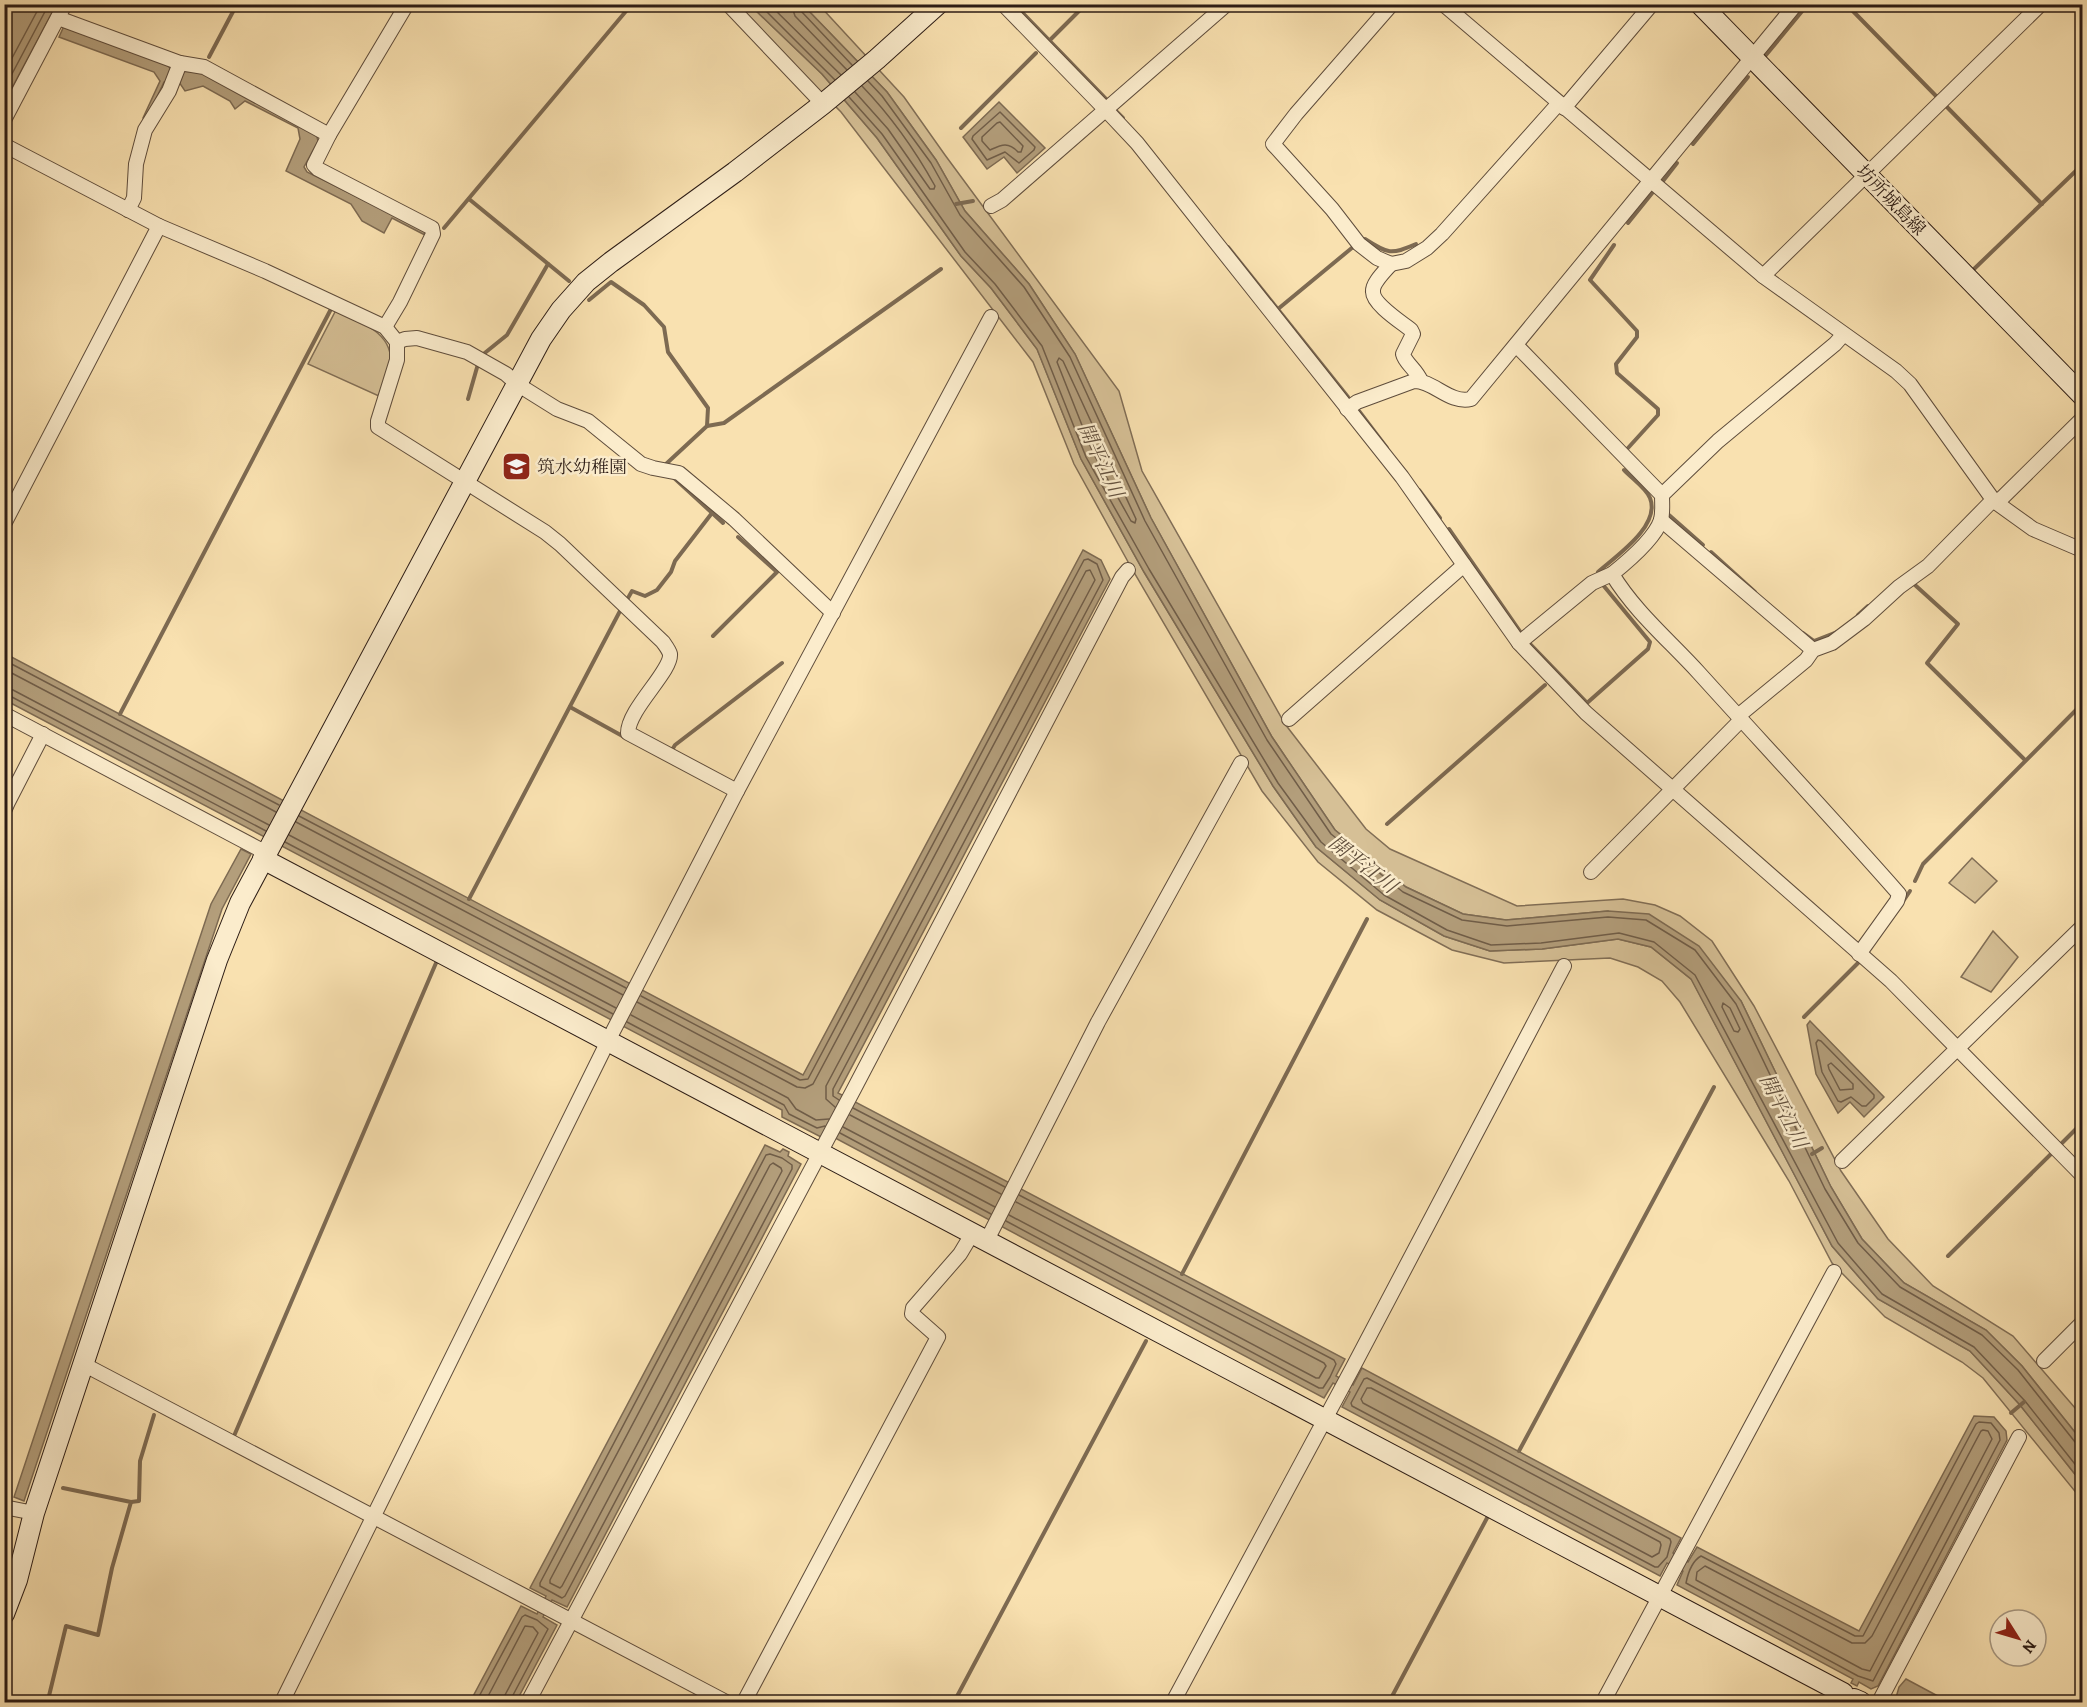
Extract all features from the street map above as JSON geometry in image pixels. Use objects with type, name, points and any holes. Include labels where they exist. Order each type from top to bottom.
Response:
[{"type":"street","points":[[4,120],[66,4]]},
{"type":"street","points":[[385,327],[400,302],[433,230],[430,226],[315,167],[315,163],[329,135],[407,4]]},
{"type":"street","points":[[728,4],[825,102]]},
{"type":"street","points":[[4,1614],[17,1580],[34,1513],[217,960],[240,903],[541,339],[561,310],[586,282],[825,102],[938,4]]},
{"type":"street","points":[[1003,4],[1137,143],[1402,477],[1519,643],[1586,713],[1891,981],[2082,1175]]},
{"type":"street","points":[[992,206],[1002,200],[1107,110],[1227,4]]},
{"type":"street","points":[[1392,4],[1296,114],[1274,144],[1332,209],[1359,244],[1377,258],[1391,264],[1406,261],[1426,249],[1442,234],[1652,4]]},
{"type":"street","points":[[1443,4],[1763,276],[1843,335],[1881,359],[1910,384],[1995,501],[2033,529],[2082,550]]},
{"type":"street","name":"坊所城島線","points":[[1700,4],[2082,395]]},
{"type":"street","points":[[1347,409],[1357,402],[1413,381],[1421,381],[1443,393],[1465,400],[1471,399],[1796,4]]},
{"type":"street","points":[[1763,276],[2041,4]]},
{"type":"street","points":[[58,18],[179,65],[204,67],[329,135]]},
{"type":"street","points":[[128,210],[134,198],[136,164],[145,130],[172,84],[179,65]]},
{"type":"street","points":[[4,145],[159,226],[265,271],[385,327],[397,342],[397,360],[378,421],[378,428],[560,544],[663,642],[669,653],[668,662],[639,705],[628,728],[628,734],[737,791]]},
{"type":"street","points":[[4,524],[159,226]]},
{"type":"street","points":[[1391,264],[1375,285],[1373,292],[1376,302],[1413,334],[1402,354],[1418,372],[1421,381]]},
{"type":"street","points":[[282,1702],[611,1034],[737,791],[991,317]]},
{"type":"street","points":[[1519,643],[1592,583],[1612,574],[1637,551],[1654,532],[1661,520],[1662,495],[1718,441],[1843,335]]},
{"type":"street","points":[[397,342],[405,339],[421,339],[468,352],[506,374],[517,384],[557,409],[588,421],[641,464],[674,471],[683,476],[734,519],[833,613]]},
{"type":"street","points":[[1516,345],[1662,495]]},
{"type":"street","points":[[1591,872],[1674,790],[1739,718],[1806,660],[1813,650],[1832,643],[1928,566],[1989,504],[2002,498],[2082,419]]},
{"type":"street","points":[[1661,520],[1813,650]]},
{"type":"street","points":[[1289,719],[1464,565]]},
{"type":"street","points":[[528,1702],[854,1089],[1116,588],[1128,570]]},
{"type":"street","points":[[1612,574],[1649,621],[1899,894],[1897,901],[1859,954]]},
{"type":"street","points":[[4,714],[824,1145],[1324,1420],[1852,1698]]},
{"type":"street","points":[[4,811],[43,734]]},
{"type":"street","points":[[744,1702],[938,1337],[912,1314],[913,1308],[960,1254],[984,1234],[1020,1178],[1098,1022],[1240,762]]},
{"type":"street","points":[[1842,1161],[2082,927]]},
{"type":"street","points":[[1173,1702],[1334,1403],[1564,966]]},
{"type":"street","points":[[1603,1702],[1834,1272]]},
{"type":"street","points":[[2044,1360],[2082,1323]]},
{"type":"street","points":[[83,1364],[726,1702]]},
{"type":"street","points":[[1879,1702],[2019,1437]]},
{"type":"street","points":[[4,1507],[34,1513]]},
{"type":"shaded area","points":[[734,5],[750,5],[822,74],[877,138],[961,256],[991,288],[1037,349],[1081,459],[1144,572],[1273,786],[1316,847],[1380,900],[1444,936],[1490,951],[1542,949],[1618,939],[1651,947],[1692,980],[1832,1246],[1878,1299],[1970,1351],[2020,1405],[2082,1483],[2082,1500],[1983,1378],[1962,1362],[1885,1317],[1832,1263],[1789,1181],[1680,1002],[1662,981],[1638,967],[1610,958],[1504,963],[1452,950],[1377,910],[1318,862],[1262,791],[1132,569],[1074,464],[1033,362],[841,112]]},
{"type":"shaded area","points":[[803,5],[819,5],[904,97],[1119,391],[1142,471],[1285,724],[1366,829],[1390,849],[1517,906],[1623,899],[1655,905],[1680,916],[1712,941],[1754,1006],[1841,1171],[1888,1239],[1933,1286],[2013,1336],[2082,1416],[2082,1441],[2022,1366],[1986,1330],[1904,1283],[1862,1239],[1831,1187],[1741,1001],[1608,911],[1506,920],[1463,914],[1406,887],[1335,830],[1272,737],[1151,518],[1075,354],[1029,284],[965,211],[936,160],[887,92]]},
{"type":"shaded area","points":[[336,310],[374,330],[387,345],[390,365],[381,397],[308,364]]},
{"type":"shaded area","points":[[1972,858],[1997,881],[1975,903],[1949,883]]},
{"type":"shaded area","points":[[1993,931],[2018,957],[1991,992],[1961,977]]},
{"type":"water","points":[[8,5],[56,5],[5,101],[4,11]]},
{"type":"water","name":"開平江川","points":[[750,5],[803,5],[887,92],[936,160],[965,211],[1029,284],[1075,354],[1151,518],[1272,737],[1335,830],[1406,887],[1463,914],[1506,920],[1608,911],[1649,914],[1699,946],[1741,1001],[1831,1187],[1862,1239],[1904,1283],[1986,1330],[2022,1366],[2082,1441],[2082,1483],[2020,1405],[1970,1351],[1878,1299],[1832,1246],[1691,979],[1651,947],[1618,939],[1542,949],[1490,951],[1444,936],[1380,900],[1316,847],[1273,786],[1144,572],[1081,459],[1037,349],[991,288],[961,256],[877,138],[822,74]]},
{"type":"water","points":[[64,26],[166,64],[173,71],[202,72],[316,133],[318,141],[304,167],[307,172],[424,230],[425,235],[392,218],[384,233],[362,221],[351,204],[286,171],[300,139],[298,128],[245,101],[235,109],[230,101],[203,86],[185,91],[179,82],[171,79],[164,82],[146,120],[143,118],[160,81],[154,72],[59,37]]},
{"type":"water","points":[[999,102],[1045,148],[1017,173],[1004,157],[987,169],[963,137]]},
{"type":"water","points":[[1083,550],[1101,560],[1110,579],[838,1093],[1345,1359],[1336,1376],[1353,1385],[1362,1368],[1681,1538],[1673,1553],[1688,1562],[1697,1547],[1859,1631],[1974,1416],[1994,1417],[2006,1431],[2007,1440],[1878,1686],[1871,1689],[1859,1682],[1857,1686],[1851,1683],[1853,1679],[1677,1585],[1683,1571],[1667,1563],[1660,1576],[1342,1407],[1350,1392],[1333,1383],[1324,1398],[824,1132],[821,1137],[782,1117],[782,1110],[5,700],[4,653],[803,1075]]},
{"type":"water","points":[[241,849],[251,854],[222,909],[24,1501],[14,1497],[211,904]]},
{"type":"water","points":[[1810,1021],[1884,1097],[1864,1117],[1850,1102],[1838,1113],[1816,1074],[1807,1025]]},
{"type":"water","points":[[765,1145],[780,1152],[783,1149],[789,1152],[788,1156],[801,1164],[567,1607],[552,1600],[543,1617],[557,1625],[516,1702],[470,1702],[521,1606],[537,1614],[546,1596],[530,1588]]},
{"type":"water","points":[[1906,1679],[1949,1702],[1895,1701],[1899,1687]]},
{"type":"waterway","points":[[209,57],[237,4]]},
{"type":"waterway","points":[[444,228],[632,4]]},
{"type":"waterway","points":[[1014,4],[1106,99]]},
{"type":"waterway","points":[[1049,41],[1086,4]]},
{"type":"waterway","points":[[1766,55],[1808,4]]},
{"type":"waterway","points":[[1846,4],[1938,98]]},
{"type":"waterway","points":[[961,128],[1036,53]]},
{"type":"waterway","points":[[1693,144],[1748,77]]},
{"type":"waterway","points":[[1945,105],[2042,204]]},
{"type":"waterway","points":[[1116,111],[1123,118]]},
{"type":"waterway","points":[[1663,181],[1677,163]]},
{"type":"waterway","points":[[1974,269],[2082,165]]},
{"type":"waterway","points":[[1628,223],[1653,192]]},
{"type":"waterway","points":[[469,199],[569,281]]},
{"type":"waterway","points":[[956,204],[973,201]]},
{"type":"waterway","points":[[1365,239],[1379,248],[1390,251],[1401,250],[1416,244]]},
{"type":"waterway","points":[[1614,245],[1590,280],[1637,331],[1637,337],[1616,364],[1617,373],[1658,409],[1658,415],[1628,448]]},
{"type":"waterway","points":[[1228,247],[1348,397]]},
{"type":"waterway","points":[[1278,309],[1353,247]]},
{"type":"waterway","points":[[481,356],[507,335],[548,264]]},
{"type":"waterway","points":[[707,426],[724,423],[941,269]]},
{"type":"waterway","points":[[589,300],[611,282],[644,305],[664,327],[668,352],[708,408],[707,426],[666,464]]},
{"type":"waterway","points":[[120,714],[331,309]]},
{"type":"waterway","points":[[468,399],[478,364]]},
{"type":"waterway","points":[[1359,411],[1387,448]]},
{"type":"waterway","points":[[1598,572],[1635,540],[1643,530],[1652,509],[1648,494],[1624,470]]},
{"type":"waterway","points":[[673,477],[723,523]]},
{"type":"waterway","points":[[1419,490],[1440,518]]},
{"type":"waterway","points":[[628,598],[632,591],[645,596],[657,590],[671,572],[675,561],[712,513]]},
{"type":"waterway","points":[[1669,515],[1703,545]]},
{"type":"waterway","points":[[1449,529],[1521,633]]},
{"type":"waterway","points":[[713,636],[777,572],[738,537]]},
{"type":"waterway","points":[[1711,552],[1755,592]]},
{"type":"waterway","points":[[1529,643],[1587,703],[1648,649],[1650,642],[1603,585]]},
{"type":"waterway","points":[[1915,585],[1958,624],[1927,663],[2025,760]]},
{"type":"waterway","points":[[1858,615],[1868,606]]},
{"type":"waterway","points":[[469,899],[620,611]]},
{"type":"waterway","points":[[1803,633],[1814,641],[1837,632]]},
{"type":"waterway","points":[[672,750],[675,745],[782,663]]},
{"type":"waterway","points":[[1387,824],[1545,685]]},
{"type":"waterway","points":[[1915,881],[1923,864],[2082,704]]},
{"type":"waterway","points":[[570,707],[626,738]]},
{"type":"waterway","points":[[1902,903],[1910,891]]},
{"type":"waterway","points":[[1182,1274],[1367,919]]},
{"type":"waterway","points":[[234,1436],[436,963]]},
{"type":"waterway","points":[[1804,1017],[1858,963]]},
{"type":"waterway","points":[[1519,1451],[1714,1087]]},
{"type":"waterway","points":[[2062,1143],[2082,1123]]},
{"type":"waterway","points":[[1812,1154],[1822,1148]]},
{"type":"waterway","points":[[1948,1256],[2052,1153]]},
{"type":"waterway","points":[[954,1702],[1146,1341]]},
{"type":"waterway","points":[[2011,1413],[2024,1402]]},
{"type":"waterway","points":[[131,1502],[139,1501],[140,1461],[154,1415]]},
{"type":"waterway","points":[[52,1702],[48,1700],[66,1626],[98,1635],[112,1568],[131,1502],[63,1488]]},
{"type":"waterway","points":[[1389,1702],[1487,1518]]},
{"type":"place","name":"筑水幼稚園","points":[[516,467]]}]
